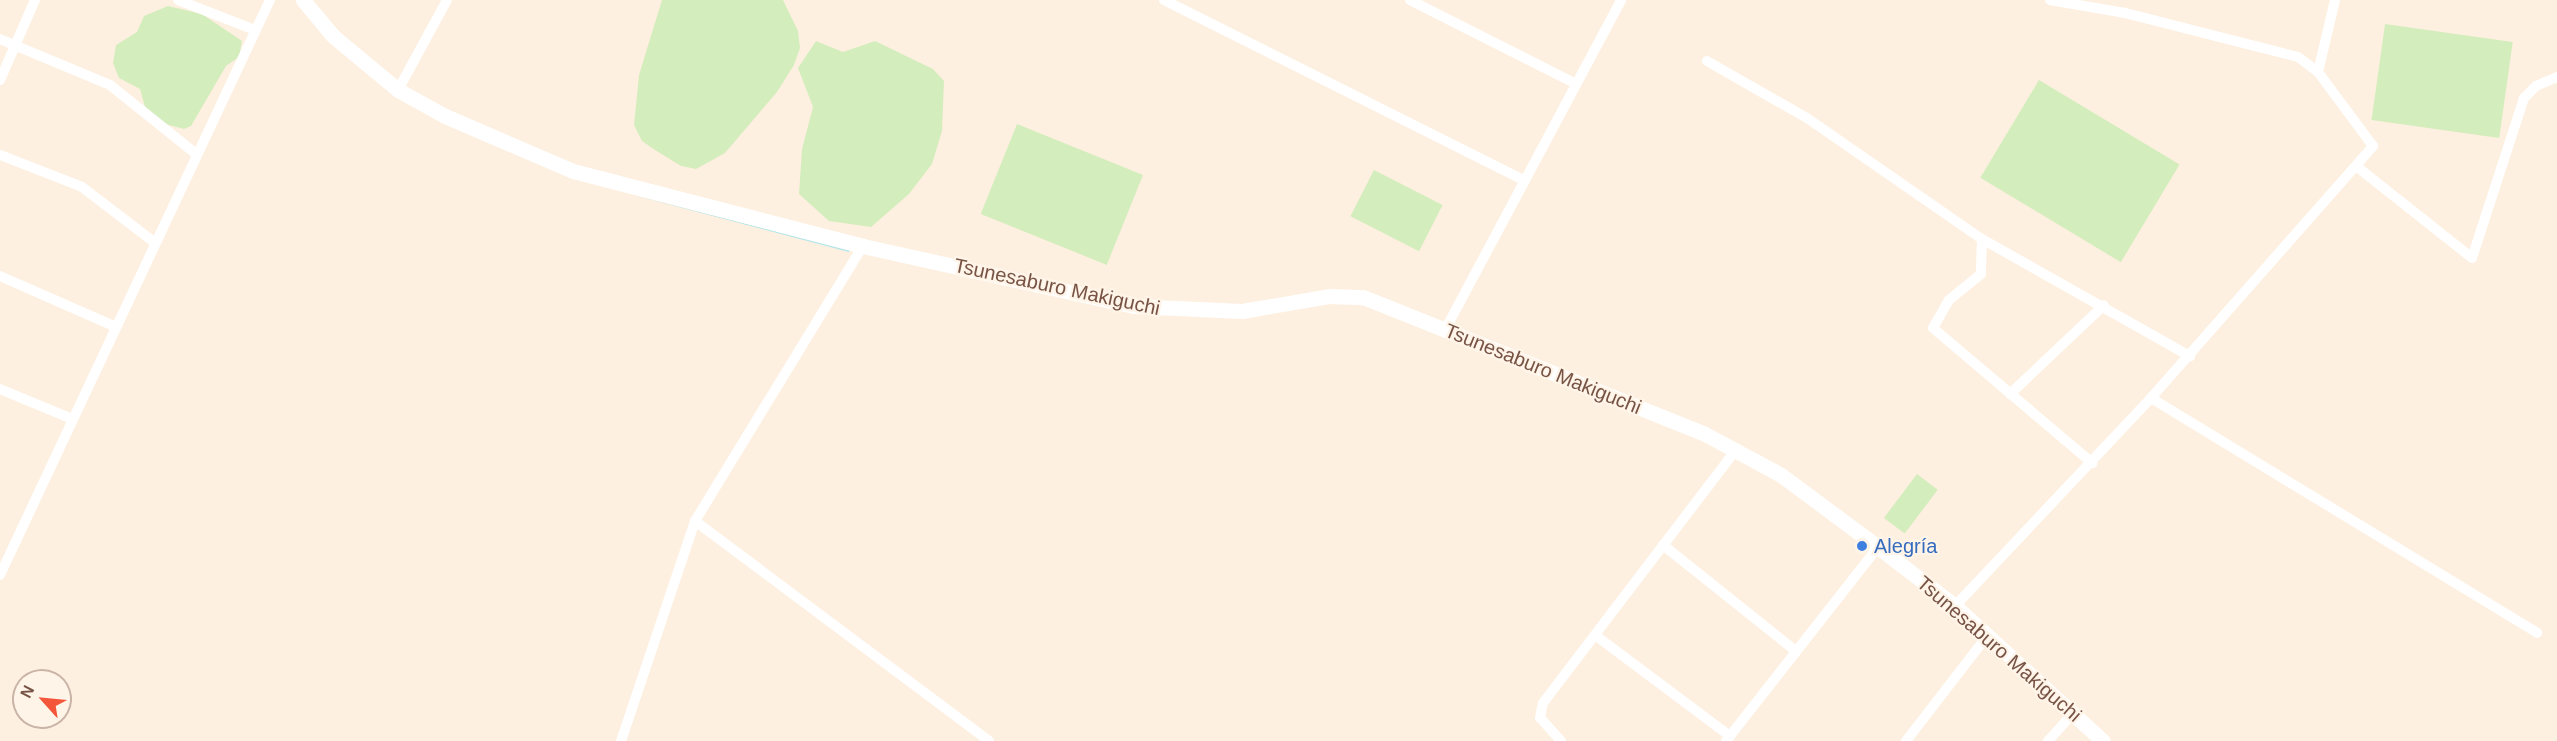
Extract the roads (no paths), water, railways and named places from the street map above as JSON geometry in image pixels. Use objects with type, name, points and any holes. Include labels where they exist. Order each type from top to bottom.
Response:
[{"type":"street","points":[[0,80],[35,0]]},
{"type":"street","points":[[178,0],[255,30]]},
{"type":"street","points":[[0,575],[70,418],[270,0]]},
{"type":"street","name":"Tsunesaburo Makiguchi","points":[[303,0],[333,36],[398,90],[456,122],[573,171],[863,246],[1133,306],[1242,312],[1351,295],[1445,330],[1737,448],[1878,547],[1955,606],[2074,712],[2103,741]]},
{"type":"street","points":[[398,90],[447,0]]},
{"type":"street","points":[[1164,0],[1524,180]]},
{"type":"street","points":[[1410,0],[1576,84]]},
{"type":"street","points":[[1445,330],[1621,0]]},
{"type":"street","points":[[1955,606],[2092,463],[2190,356],[2373,146],[2318,72],[2283,51],[2050,0]]},
{"type":"street","points":[[2318,72],[2335,0]]},
{"type":"street","points":[[0,39],[110,85],[196,154]]},
{"type":"street","points":[[1707,61],[1807,118],[1982,239],[2104,305],[2190,356]]},
{"type":"street","points":[[2356,166],[2472,258],[2523,98],[2536,86],[2557,77]]},
{"type":"street","points":[[0,155],[82,187],[154,242]]},
{"type":"street","points":[[1982,239],[1981,274],[1949,300],[1933,328],[2092,463]]},
{"type":"street","points":[[621,741],[695,521],[863,246]]},
{"type":"street","points":[[0,276],[114,326]]},
{"type":"street","points":[[2010,394],[2104,305]]},
{"type":"street","points":[[0,389],[70,418]]},
{"type":"street","points":[[2151,398],[2537,633]]},
{"type":"street","points":[[1561,741],[1545,728],[1540,710],[1737,448]]},
{"type":"street","points":[[695,521],[989,741]]},
{"type":"street","points":[[1663,545],[1796,651]]},
{"type":"street","points":[[1595,635],[1728,738],[1878,547]]},
{"type":"street","points":[[1906,741],[1988,634]]},
{"type":"street","points":[[2048,741],[2074,712]]},
{"type":"water","points":[[629,194],[850,250],[849,252]]},
{"type":"place","name":"Alegría","points":[[1862,546]]}]
